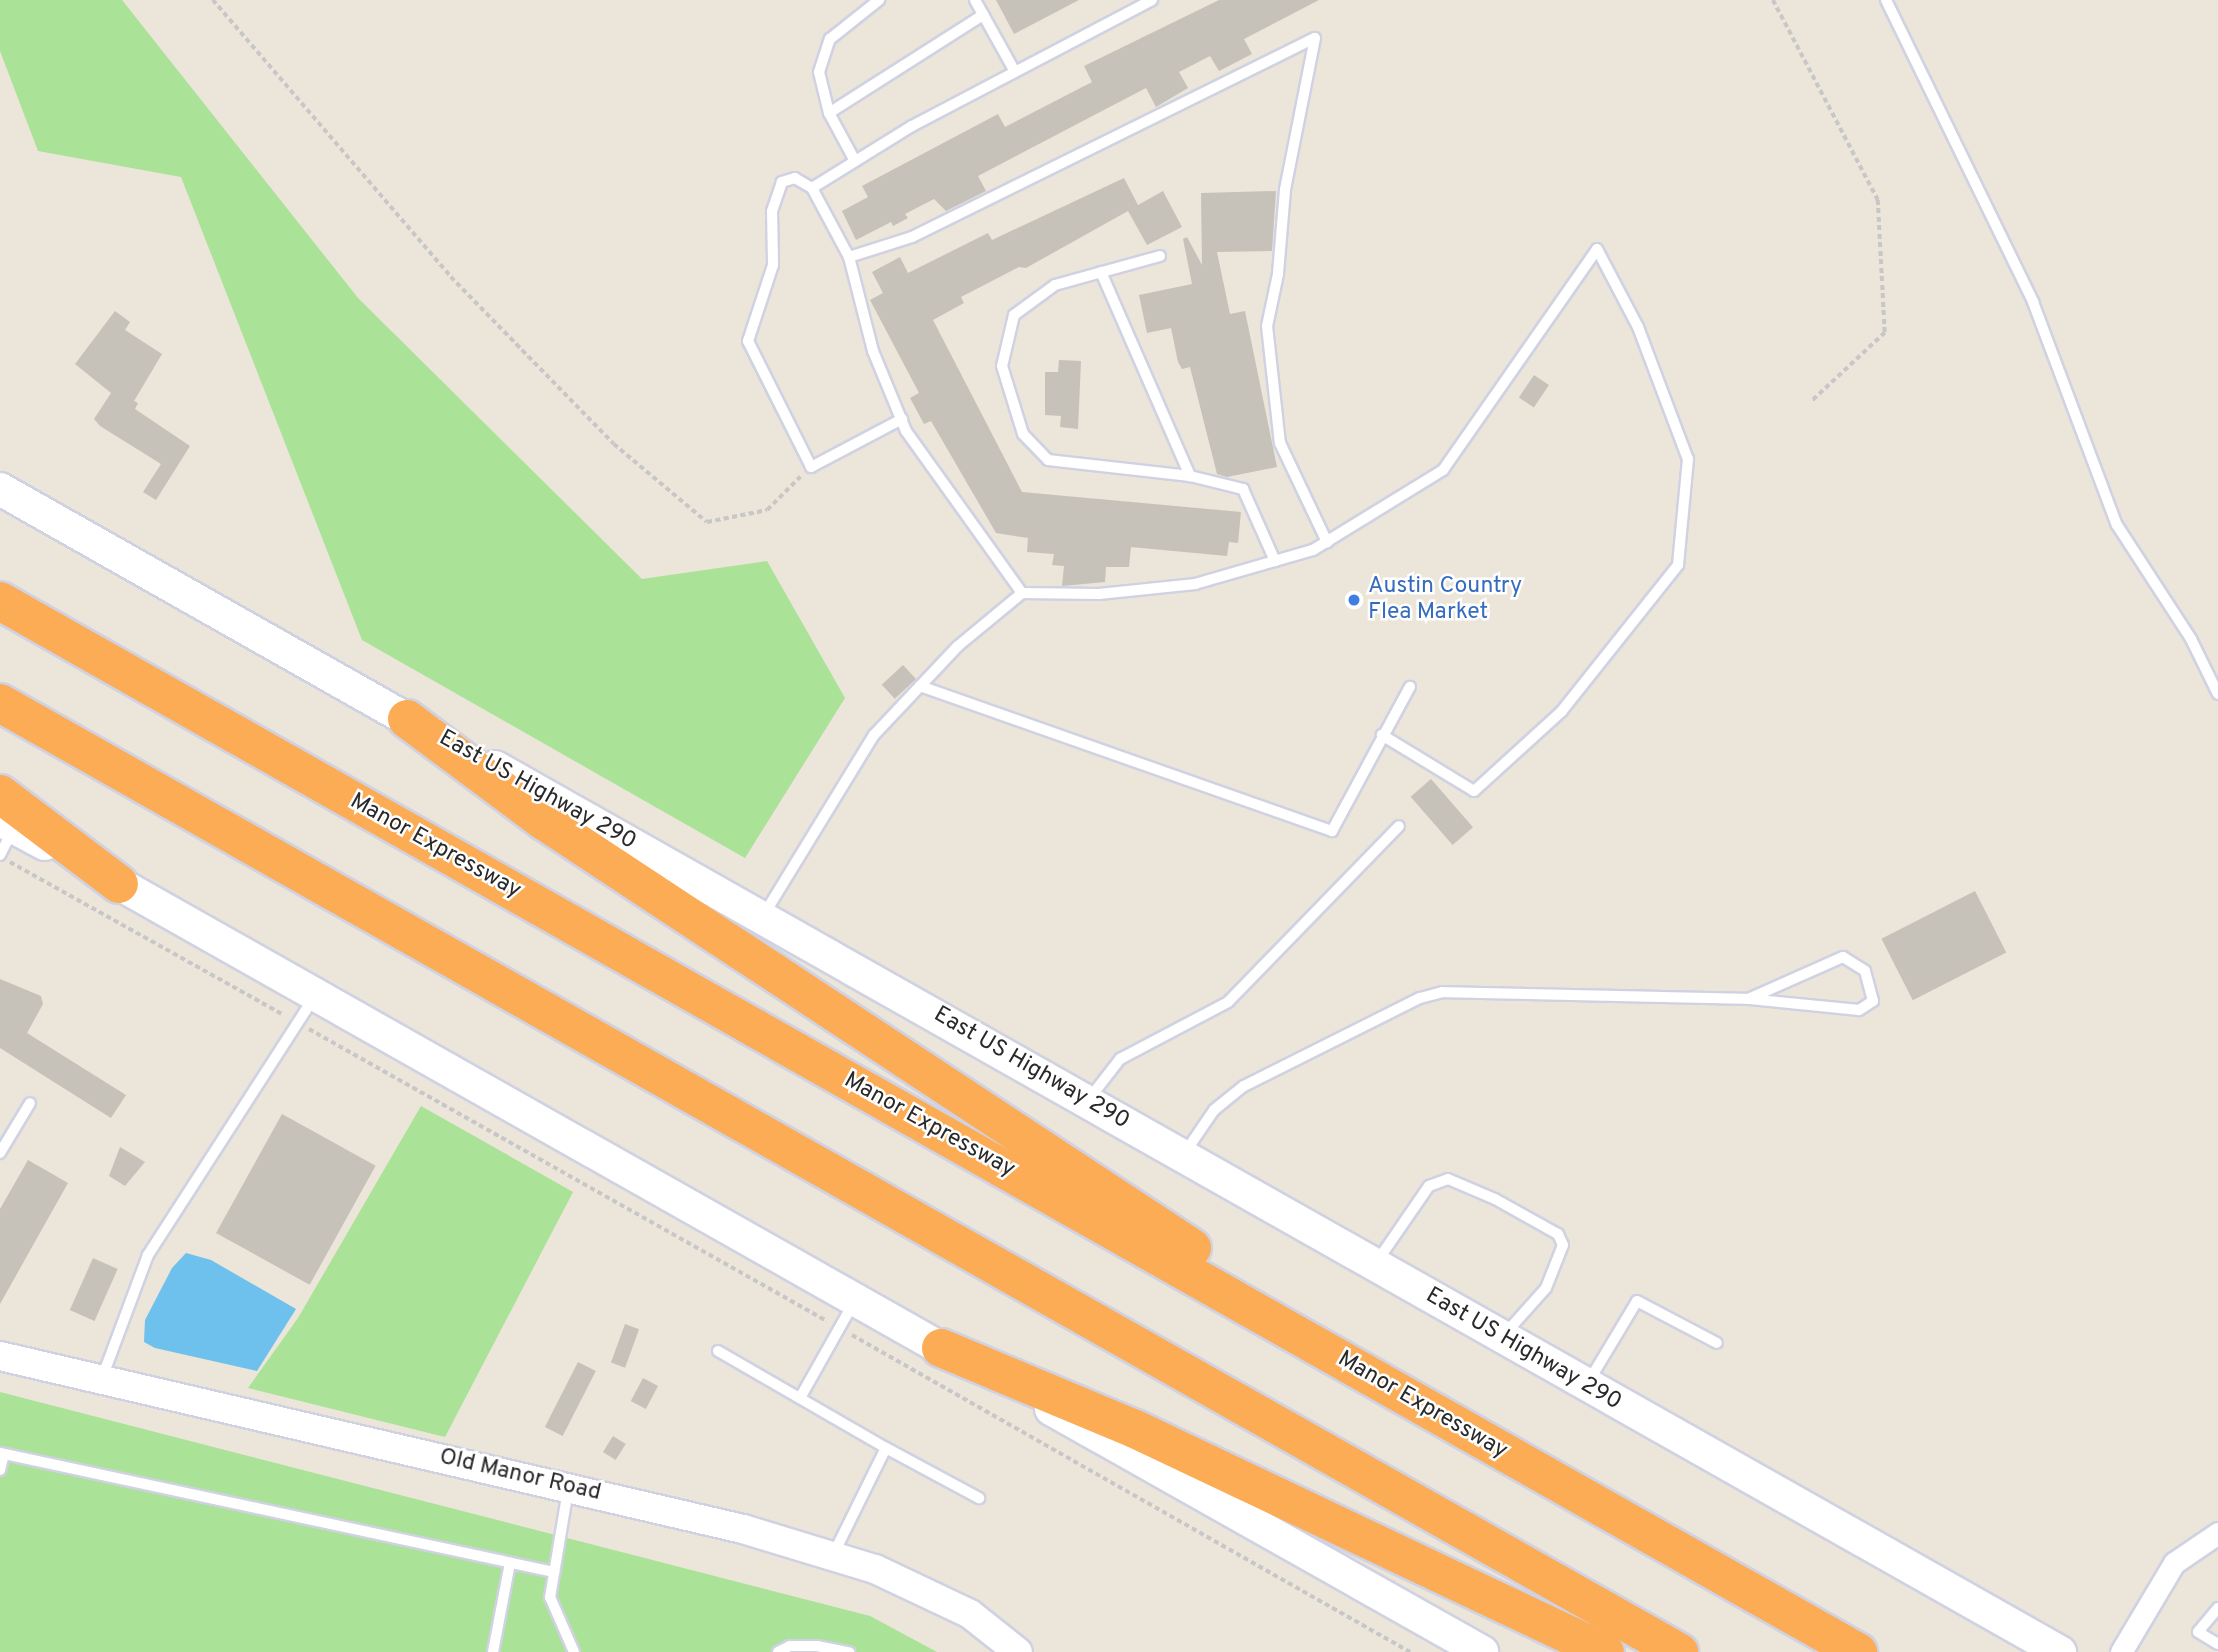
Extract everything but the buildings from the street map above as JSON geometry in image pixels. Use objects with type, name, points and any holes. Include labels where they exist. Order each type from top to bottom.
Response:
[{"type":"highway","name":"Manor Expressway","points":[[0,601],[1858,1652]]},
{"type":"highway","points":[[0,703],[1679,1652]]},
{"type":"highway","points":[[407,719],[544,821],[1263,1295],[1339,1358]]},
{"type":"highway","points":[[3,831],[119,884]]},
{"type":"highway","points":[[941,1348],[1135,1429],[1605,1652]]},
{"type":"main road","name":"East US Highway 290","points":[[0,489],[407,719],[764,916],[1501,1338],[2060,1652]]},
{"type":"main road","points":[[119,884],[1482,1652]]},
{"type":"street","name":"Old Manor Road","points":[[0,1356],[743,1529],[875,1569],[970,1614],[1018,1652]]},
{"type":"street","points":[[2120,1652],[2174,1563],[2218,1533]]},
{"type":"lane","points":[[855,161],[829,113],[819,72],[830,39],[879,0]]},
{"type":"lane","points":[[975,0],[1015,72]]},
{"type":"lane","points":[[812,188],[855,161],[1015,72],[1152,0]]},
{"type":"lane","points":[[1886,0],[2033,302],[2117,525],[2191,639],[2218,694]]},
{"type":"lane","points":[[829,113],[983,15]]},
{"type":"lane","points":[[849,257],[912,237],[1315,38],[1285,190],[1278,274],[1267,326],[1280,443],[1327,542]]},
{"type":"lane","points":[[902,419],[811,467],[748,341],[773,265],[772,211],[782,182],[795,178],[812,188],[849,257],[873,351],[902,419],[906,431],[1022,593]]},
{"type":"lane","points":[[764,916],[874,735],[958,646],[1022,593],[1099,594],[1195,584],[1275,561],[1327,542],[1443,470],[1597,249],[1638,327],[1688,459],[1678,565],[1562,711],[1474,791],[1382,734]]},
{"type":"lane","points":[[1160,256],[1055,285],[1014,316],[1002,366],[1023,433],[1048,460],[1190,476],[1243,489],[1275,561]]},
{"type":"lane","points":[[1101,272],[1190,476]]},
{"type":"lane","points":[[920,686],[1332,831],[1382,734],[1410,687]]},
{"type":"lane","points":[[1087,1101],[1120,1059],[1228,1002],[1399,826]]},
{"type":"lane","points":[[1183,1156],[1214,1110],[1244,1086],[1420,998],[1442,992],[1748,999],[1859,1010],[1873,1001],[1865,971],[1843,957],[1748,999]]},
{"type":"lane","points":[[102,1378],[148,1255],[316,994]]},
{"type":"lane","points":[[0,1153],[30,1103]]},
{"type":"lane","points":[[1375,1266],[1429,1186],[1448,1179],[1495,1199],[1558,1234],[1563,1245],[1546,1287],[1501,1338]]},
{"type":"lane","points":[[800,1398],[856,1300]]},
{"type":"lane","points":[[1586,1386],[1637,1301],[1717,1343]]},
{"type":"lane","points":[[718,1350],[886,1448],[979,1497]]},
{"type":"lane","points":[[832,1556],[886,1448]]},
{"type":"lane","points":[[0,1470],[2,1453],[554,1572]]},
{"type":"lane","points":[[568,1488],[550,1597],[574,1652]]},
{"type":"lane","points":[[493,1652],[510,1563]]},
{"type":"lane","points":[[2218,1608],[2198,1632],[2218,1644]]},
{"type":"lane","points":[[778,1652],[790,1646],[849,1652]]},
{"type":"path","points":[[213,0],[451,277],[614,444],[707,522],[767,510],[811,467]]},
{"type":"path","points":[[1773,0],[1878,200],[1885,333],[1811,402]]},
{"type":"path","points":[[3,831],[298,1023],[1410,1652]]},
{"type":"green space","points":[[0,0],[122,0],[358,298],[642,579],[767,561],[845,698],[745,858],[362,640],[181,177],[38,151],[0,51]]},
{"type":"green space","points":[[421,1106],[573,1192],[445,1437],[248,1388],[298,1318]]},
{"type":"green space","points":[[0,1392],[870,1616],[937,1652],[0,1652]]},
{"type":"water","points":[[186,1253],[211,1260],[296,1309],[257,1371],[155,1348],[144,1342],[145,1320],[172,1268]]},
{"type":"place","name":"Austin Country Flea Market","points":[[1354,600]]}]
